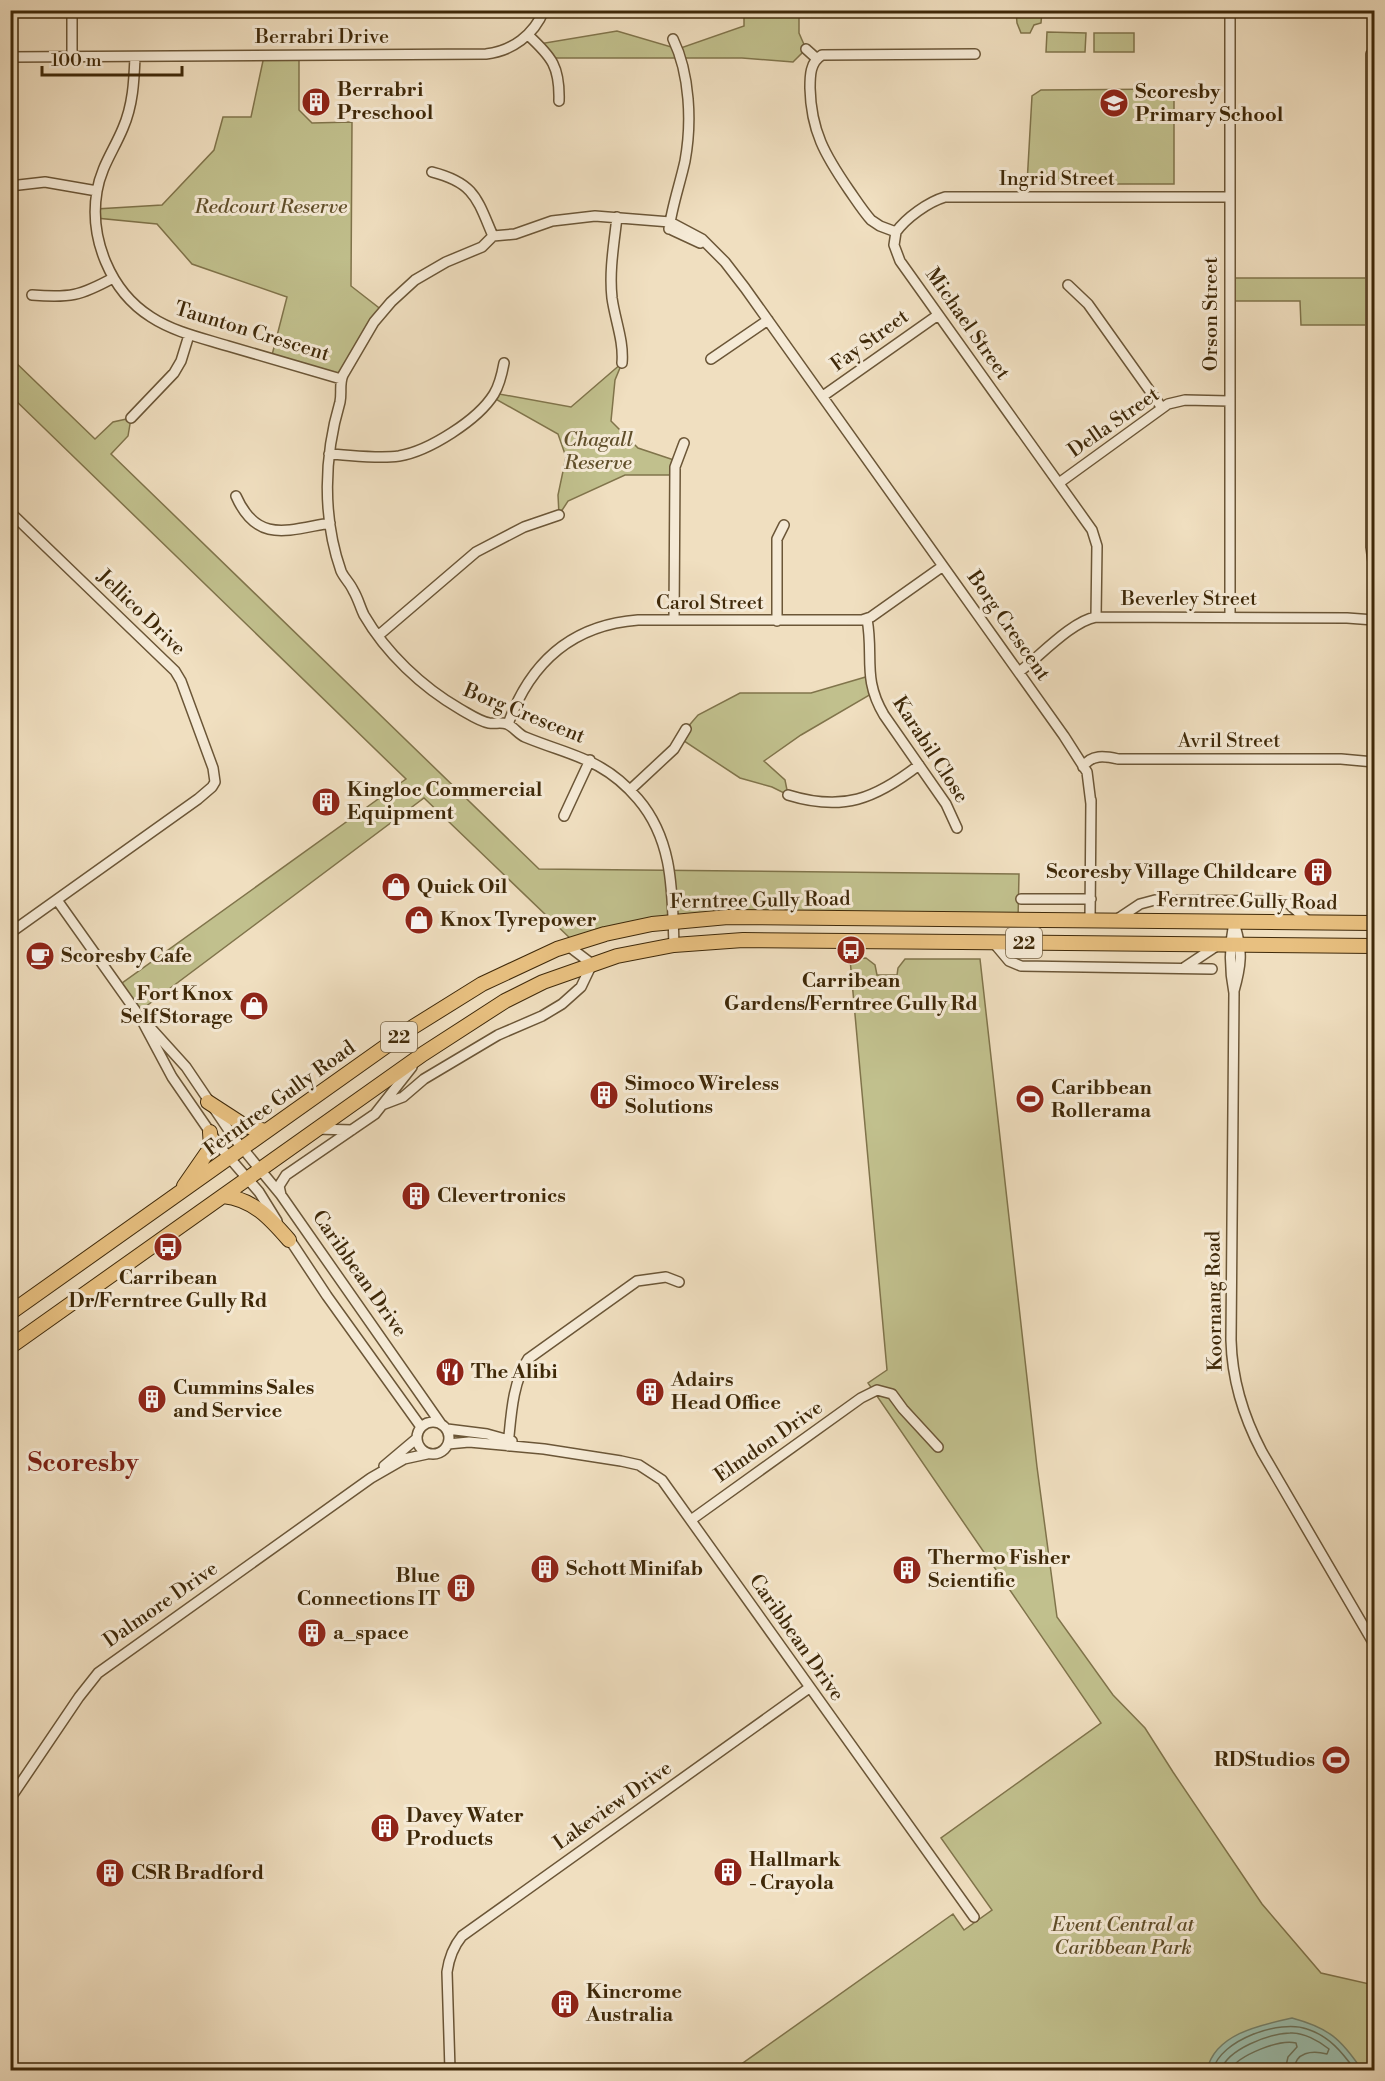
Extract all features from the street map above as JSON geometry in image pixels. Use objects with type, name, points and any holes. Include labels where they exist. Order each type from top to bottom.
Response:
[{"type":"main road","name":"Ferntree Gully Road","points":[[10,1313],[178,1195],[303,1103],[448,1004],[512,968],[567,945],[626,929],[673,921],[764,917],[1374,923]]},
{"type":"main road","name":"Ferntree Gully Road","points":[[10,1347],[316,1129],[491,1009],[543,982],[592,964],[638,951],[674,945],[742,940],[1374,946]]},
{"type":"main road","points":[[208,1102],[245,1126],[266,1131]]},
{"type":"main road","points":[[178,1195],[211,1147],[210,1132]]},
{"type":"main road","points":[[223,1196],[252,1204],[270,1218],[290,1240]]},
{"type":"street","points":[[72,10],[72,57]]},
{"type":"street","name":"Berrabri Drive","points":[[10,57],[478,54],[506,49],[528,35],[544,10]]},
{"type":"street","name":"Orson Street","points":[[1230,10],[1230,617]]},
{"type":"street","points":[[528,35],[554,62],[559,80],[559,101]]},
{"type":"street","points":[[669,225],[688,136],[682,60],[673,39]]},
{"type":"street","points":[[806,50],[816,58]]},
{"type":"street","points":[[816,58],[830,54],[975,54]]},
{"type":"street","points":[[1374,54],[1371,54],[1373,356],[1371,552],[1374,569]]},
{"type":"street","name":"Taunton Crescent","points":[[135,57],[129,111],[103,167],[97,191],[97,234],[104,259],[113,278],[144,313],[167,327],[341,379]]},
{"type":"street","points":[[816,58],[810,76],[811,108],[822,147],[868,216],[877,224],[896,232]]},
{"type":"street","points":[[432,172],[452,177],[464,184],[480,205],[494,236]]},
{"type":"street","points":[[10,186],[45,182],[97,191]]},
{"type":"street","name":"Ingrid Street","points":[[896,232],[902,224],[945,197],[1230,197]]},
{"type":"street","name":"Borg Crescent","points":[[674,945],[671,875],[665,845],[650,814],[630,790],[590,760],[524,736],[508,724],[484,721],[445,699],[407,668],[364,614],[353,589],[342,572],[330,523],[327,491],[329,453],[340,399],[341,379],[370,328],[400,293],[434,268],[476,250],[494,236],[515,234],[534,226],[563,219],[595,216],[617,217],[631,219],[649,227],[669,225],[711,248],[731,268],[1086,765],[1091,804],[1090,920]]},
{"type":"street","points":[[617,217],[611,281],[614,312],[623,347],[622,363]]},
{"type":"street","name":"Michael Street","points":[[896,232],[894,245],[896,254],[1059,483],[1095,538],[1096,617]]},
{"type":"street","points":[[32,295],[76,296],[113,278]]},
{"type":"street","points":[[1068,285],[1088,304],[1162,408]]},
{"type":"street","name":"Fay Street","points":[[823,396],[938,315]]},
{"type":"street","points":[[711,360],[768,320]]},
{"type":"street","points":[[131,418],[174,373],[181,361],[189,335]]},
{"type":"street","points":[[329,453],[389,456],[410,453],[428,446],[468,421],[492,397],[500,382],[504,363]]},
{"type":"street","name":"Della Street","points":[[1059,483],[1162,408],[1181,401],[1229,401]]},
{"type":"street","points":[[674,620],[675,467],[684,443]]},
{"type":"street","points":[[236,496],[241,509],[252,522],[269,530],[287,530],[330,523]]},
{"type":"street","name":"Jellico Drive","points":[[10,512],[175,671],[181,681],[215,782],[212,788],[198,799],[57,900]]},
{"type":"street","points":[[379,635],[476,552],[518,530],[559,515]]},
{"type":"street","points":[[777,621],[777,539],[784,525]]},
{"type":"street","points":[[867,619],[943,566]]},
{"type":"street","name":"Beverley Street","points":[[1017,669],[1085,620],[1096,617],[1374,618]]},
{"type":"street","name":"Carol Street","points":[[508,724],[517,701],[536,670],[551,655],[575,638],[619,622],[867,619]]},
{"type":"street","name":"Karabil Close","points":[[867,619],[869,675],[873,693],[884,715],[950,809],[957,828]]},
{"type":"street","points":[[630,790],[674,749],[686,729]]},
{"type":"street","name":"Avril Street","points":[[1086,765],[1118,759],[1374,757]]},
{"type":"street","name":"Avril Street","points":[[1341,759],[1374,762]]},
{"type":"street","points":[[564,816],[590,760]]},
{"type":"street","points":[[788,795],[812,802],[858,801],[883,789],[919,765]]},
{"type":"street","points":[[1021,899],[1090,899]]},
{"type":"street","points":[[10,933],[57,900],[140,1017]]},
{"type":"street","points":[[1116,920],[1140,904],[1155,900],[1279,901],[1289,904],[1309,922]]},
{"type":"street","name":"Koornang Road","points":[[1234,922],[1230,945],[1241,968],[1234,993],[1231,1340],[1236,1386],[1242,1408],[1256,1440],[1374,1644]]},
{"type":"street","points":[[993,942],[1009,961],[1021,966],[1212,969]]},
{"type":"street","points":[[382,1105],[403,1097],[424,1079],[498,1035],[542,1016],[562,1004],[581,987],[592,964],[567,945]]},
{"type":"street","points":[[1184,968],[1230,945]]},
{"type":"street","name":"Caribbean Drive","points":[[140,1017],[186,1066],[208,1102],[242,1149],[281,1195],[444,1427],[487,1434],[509,1443]]},
{"type":"street","name":"Caribbean Drive","points":[[140,1017],[171,1077],[229,1158],[259,1192],[327,1296],[421,1427]]},
{"type":"street","points":[[281,1195],[279,1186],[285,1175],[375,1114],[423,1054]]},
{"type":"street","points":[[316,1129],[352,1130]]},
{"type":"street","points":[[509,1443],[519,1378],[524,1365],[534,1354],[637,1281],[666,1277],[679,1282]]},
{"type":"street","name":"Elmdon Drive","points":[[691,1520],[868,1394],[877,1390],[892,1394],[938,1447]]},
{"type":"street","points":[[431,1422],[444,1427],[449,1439],[442,1452],[427,1454],[420,1448],[416,1439],[421,1427],[431,1422]]},
{"type":"street","name":"Dalmore Drive","points":[[371,1478],[399,1451],[416,1439]]},
{"type":"street","name":"Caribbean Drive","points":[[448,1444],[509,1443],[625,1462],[648,1469],[667,1485],[809,1688],[974,1917]]},
{"type":"street","name":"Dalmore Drive","points":[[10,1799],[79,1696],[98,1673],[371,1478],[404,1458],[427,1454]]},
{"type":"street","name":"Lakeview Drive","points":[[450,2070],[447,1971],[450,1955],[462,1936],[809,1688]]},
{"type":"green space","points":[[799,10],[799,33],[806,49],[793,62],[742,58],[551,58],[539,44],[617,31],[678,49],[744,26],[744,11]]},
{"type":"green space","points":[[1016,11],[1042,11],[1041,23],[1034,25],[1030,33],[1021,33]]},
{"type":"green space","points":[[1047,32],[1086,33],[1085,52],[1046,52]]},
{"type":"green space","points":[[1094,33],[1134,33],[1134,52],[1094,52]]},
{"type":"green space","name":"Redcourt Reserve","points":[[299,55],[299,110],[312,123],[352,122],[351,286],[383,311],[343,375],[271,359],[287,297],[192,264],[157,224],[96,218],[96,209],[162,205],[214,150],[223,117],[251,117],[264,56]]},
{"type":"green space","points":[[1174,89],[1174,184],[1027,184],[1032,96],[1041,90]]},
{"type":"green space","points":[[1230,278],[1371,278],[1371,325],[1301,325],[1300,301],[1230,301]]},
{"type":"green space","points":[[10,357],[95,439],[113,422],[131,418],[128,436],[111,454],[539,869],[1019,874],[1018,919],[728,917],[575,943],[424,798],[137,1013],[118,986],[406,779],[11,396]]},
{"type":"green space","name":"Chagall Reserve","points":[[622,363],[615,380],[611,421],[638,448],[677,461],[675,475],[625,475],[568,501],[559,515],[558,495],[566,457],[558,434],[492,397],[494,393],[571,407]]},
{"type":"green space","points":[[869,676],[873,693],[801,735],[764,761],[785,780],[788,795],[772,787],[740,778],[681,739],[698,715],[740,693],[811,693]]},
{"type":"green space","name":"Event Central at Caribbean Park","points":[[866,958],[875,965],[877,975],[897,975],[898,968],[905,959],[980,959],[1037,1467],[1057,1617],[1113,1695],[1145,1728],[1262,1904],[1321,1973],[1374,1985],[1374,2070],[733,2070],[953,1914],[964,1930],[992,1910],[941,1838],[1101,1723],[868,1383],[887,1370],[850,959]]},
{"type":"water","points":[[1292,2018],[1316,2026],[1333,2036],[1362,2070],[1328,2070],[1320,2066],[1310,2066],[1304,2070],[1207,2070],[1219,2048],[1240,2033]]},
{"type":"place","name":"Berrabri Preschool","points":[[316,102]]},
{"type":"place","name":"Scoresby Primary School","points":[[1114,103]]},
{"type":"place","name":"Kingloc Commercial Equipment","points":[[326,802]]},
{"type":"place","name":"Scoresby Village Childcare","points":[[1318,872]]},
{"type":"place","name":"Quick Oil","points":[[396,887]]},
{"type":"place","name":"Knox Tyrepower","points":[[419,920]]},
{"type":"place","name":"Carribean Gardens/Ferntree Gully Rd","points":[[851,950]]},
{"type":"place","name":"Scoresby Cafe","points":[[40,956]]},
{"type":"place","name":"Fort Knox Self Storage","points":[[254,1006]]},
{"type":"place","name":"Simoco Wireless Solutions","points":[[604,1095]]},
{"type":"place","name":"Caribbean Rollerama","points":[[1030,1099]]},
{"type":"place","name":"Clevertronics","points":[[416,1196]]},
{"type":"place","name":"Carribean Dr/Ferntree Gully Rd","points":[[168,1247]]},
{"type":"place","name":"The Alibi","points":[[450,1372]]},
{"type":"place","name":"Adairs Head Office","points":[[650,1392]]},
{"type":"place","name":"Cummins Sales and Service","points":[[152,1399]]},
{"type":"place","name":"Schott Minifab","points":[[545,1569]]},
{"type":"place","name":"Thermo Fisher Scientific","points":[[907,1570]]},
{"type":"place","name":"Blue Connections IT","points":[[461,1588]]},
{"type":"place","name":"a_space","points":[[312,1633]]},
{"type":"place","name":"RDStudios","points":[[1336,1760]]},
{"type":"place","name":"Davey Water Products","points":[[385,1828]]},
{"type":"place","name":"Hallmark - Crayola","points":[[728,1872]]},
{"type":"place","name":"CSR Bradford","points":[[110,1873]]},
{"type":"place","name":"Kincrome Australia","points":[[565,2004]]},
{"type":"district","name":"Scoresby","points":[[83,1463]]}]
